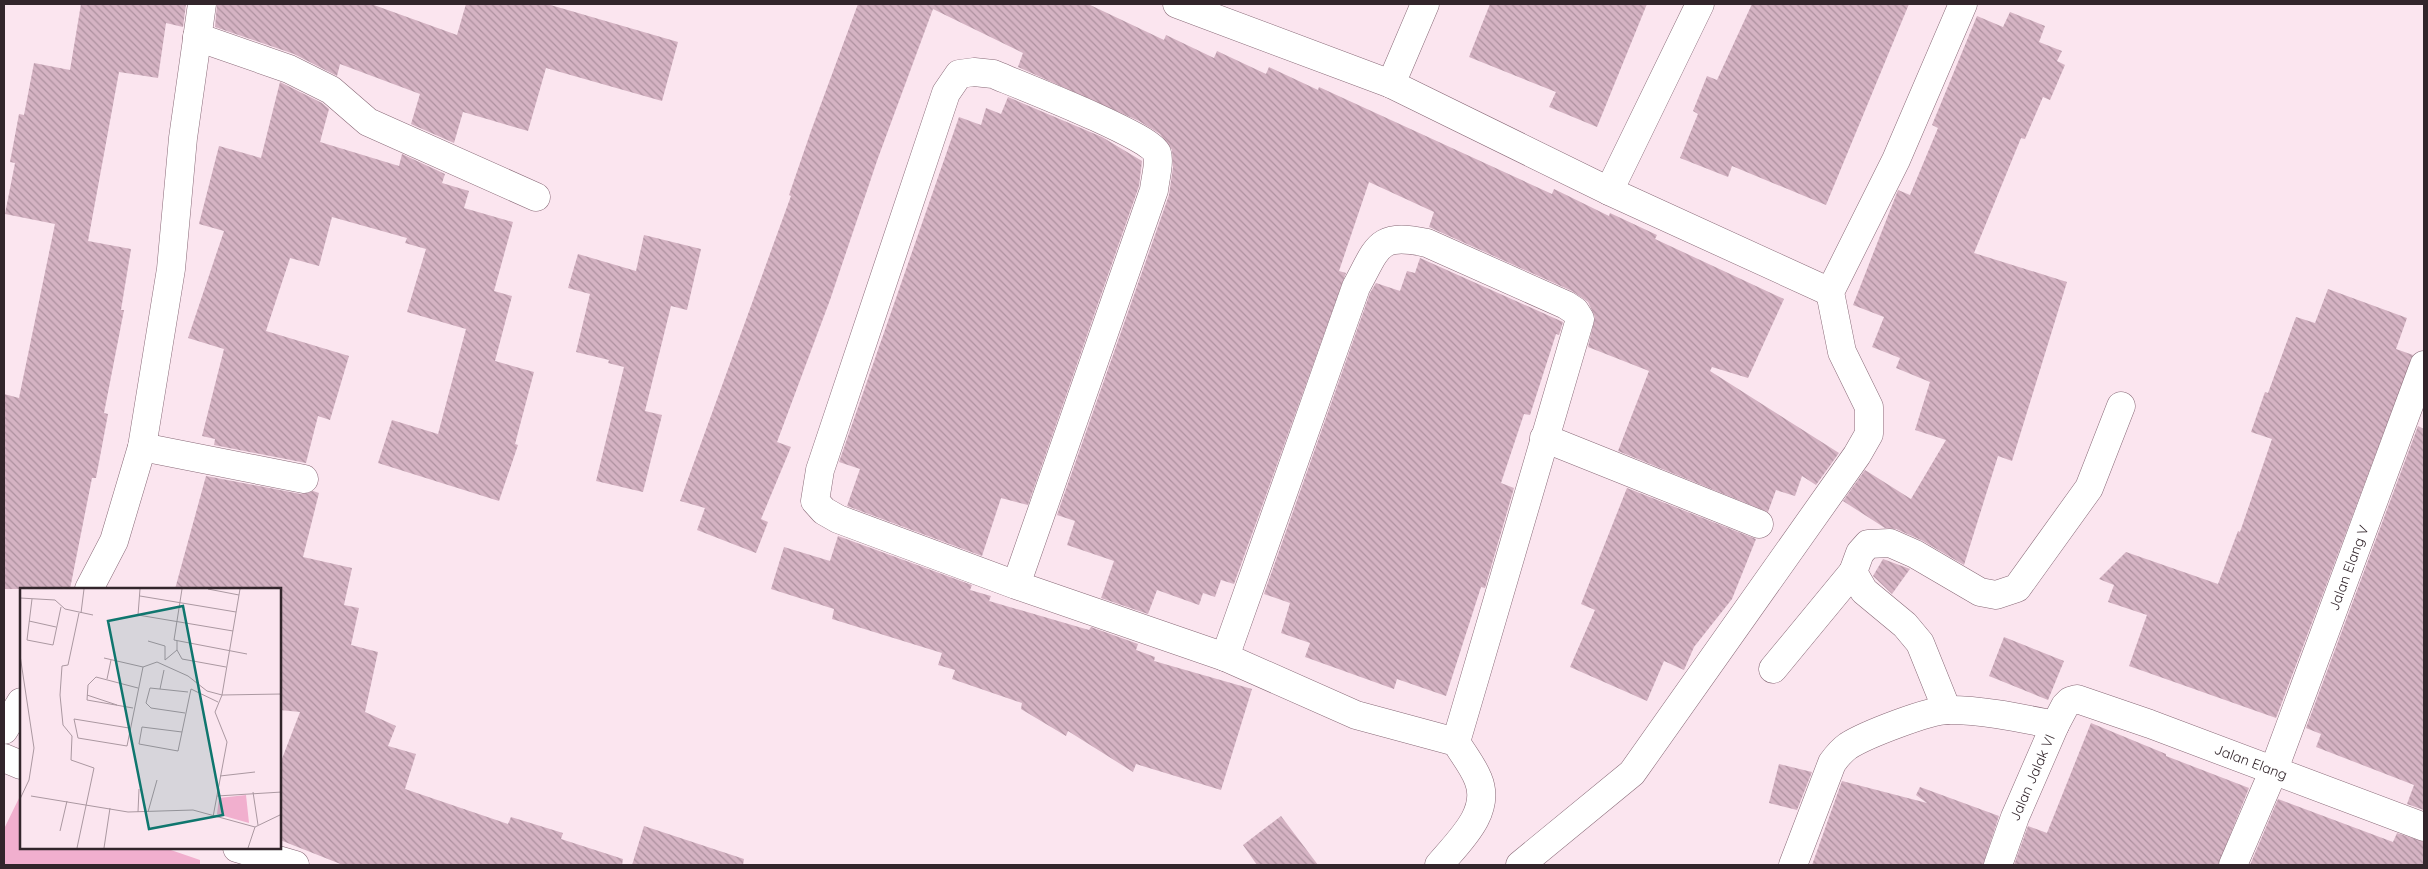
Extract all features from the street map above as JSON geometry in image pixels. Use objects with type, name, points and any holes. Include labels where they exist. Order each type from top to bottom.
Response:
[{"type":"street","points":[[90,588],[114,541],[142,447],[171,269],[183,138],[202,4]]},
{"type":"street","points":[[1176,4],[1392,84],[1609,191],[1830,292]]},
{"type":"street","points":[[1392,84],[1425,4]]},
{"type":"street","points":[[1609,191],[1700,4]]},
{"type":"street","points":[[1520,865],[1632,774],[1857,456],[1869,434],[1869,407],[1842,352],[1830,292],[1896,160],[1963,4]]},
{"type":"street","points":[[197,37],[289,69],[331,90],[368,122],[536,197]]},
{"type":"street","points":[[1016,585],[1154,190],[1158,153],[1151,144],[1127,131],[993,74],[974,72],[959,74],[946,93],[820,470],[815,501],[824,511],[838,519],[1016,585],[1225,658],[1356,715],[1456,742],[1478,779],[1483,798],[1477,818],[1439,865]]},
{"type":"street","points":[[1225,658],[1356,287],[1375,252],[1389,239],[1405,238],[1426,243],[1575,310],[1580,319],[1456,742]]},
{"type":"street","name":"Jalan Elang V","points":[[2233,865],[2273,772],[2424,365]]},
{"type":"street","points":[[1773,669],[1853,572],[1860,554],[1868,544],[1890,543],[1915,554],[1980,592],[1996,595],[2017,588],[2089,488],[2121,406]]},
{"type":"street","points":[[1544,438],[1759,524]]},
{"type":"street","points":[[142,447],[304,479]]},
{"type":"street","points":[[1853,572],[1864,591],[1905,625],[1920,642],[1947,710]]},
{"type":"street","name":"Jalan Elang","points":[[2077,699],[2150,724],[2273,772],[2352,798],[2424,827]]},
{"type":"street","name":"Jalan Jalak VI","points":[[1998,865],[2015,817],[2055,725],[2065,706],[2070,701],[2077,699]]},
{"type":"street","points":[[4,730],[20,704]]},
{"type":"street","points":[[1793,865],[1832,763],[1839,753],[1886,728],[1947,710],[2009,716],[2055,725]]},
{"type":"street","points":[[4,758],[20,765]]},
{"type":"street","points":[[225,865],[226,849]]},
{"type":"street","points":[[240,849],[294,865]]},
{"type":"shaded area","points":[[20,796],[20,849],[168,849],[200,860],[200,865],[4,865],[4,829]]},
{"type":"building","points":[[81,4],[186,4],[183,27],[166,23],[158,78],[119,72],[88,241],[131,249],[121,310],[124,310],[104,413],[108,414],[96,478],[92,478],[70,588],[4,589],[4,394],[19,398],[55,224],[5,214],[15,163],[10,162],[19,114],[24,115],[34,63],[70,70]]},
{"type":"building","points":[[217,4],[371,4],[457,35],[466,4],[547,4],[678,42],[662,101],[546,68],[528,131],[463,112],[454,143],[411,124],[420,94],[340,64],[337,76],[294,54],[215,27]]},
{"type":"building","points":[[858,4],[1088,4],[1164,40],[1166,35],[1214,58],[1217,51],[1266,74],[1269,67],[1318,90],[1319,87],[1552,194],[1554,189],[1609,216],[1610,213],[1657,235],[1655,239],[1784,299],[1748,378],[1712,367],[1710,371],[1839,453],[1816,485],[1802,476],[1795,496],[1776,490],[1768,512],[1618,451],[1649,371],[1588,347],[1595,317],[1588,302],[1572,291],[1429,227],[1434,212],[1369,182],[1339,271],[1346,273],[1234,584],[1221,580],[1215,597],[1203,593],[1199,605],[1157,590],[1148,614],[1101,598],[1114,561],[1067,545],[1075,521],[1057,515],[1169,195],[1173,167],[1172,150],[1160,134],[1139,121],[1018,67],[1023,53],[933,9],[878,158],[830,300],[777,442],[791,447],[761,519],[768,522],[756,553],[697,530],[705,508],[680,501],[791,196],[789,195],[811,131]]},
{"type":"building","points":[[1490,4],[1647,4],[1597,127],[1549,107],[1556,92],[1469,57]]},
{"type":"building","points":[[1752,4],[1909,4],[1826,205],[1732,166],[1728,177],[1680,158],[1698,114],[1693,111],[1707,76],[1717,80]]},
{"type":"building","points":[[2010,12],[2045,26],[2039,42],[2062,51],[2057,61],[2065,65],[2050,100],[2043,97],[2025,139],[2021,138],[1974,253],[2067,282],[2012,461],[1998,456],[1964,565],[1921,540],[1896,529],[1885,528],[1843,501],[1865,470],[1911,499],[1946,440],[1915,430],[1930,382],[1896,368],[1900,358],[1872,347],[1884,317],[1853,305],[1898,190],[1910,195],[1938,128],[1932,125],[1977,16],[2003,27]]},
{"type":"building","points":[[280,82],[322,103],[329,109],[320,142],[399,166],[402,154],[445,174],[442,183],[469,191],[464,208],[513,222],[494,291],[512,296],[495,361],[534,372],[515,444],[518,445],[499,501],[378,463],[392,420],[438,434],[466,329],[407,312],[426,249],[405,243],[407,238],[332,217],[319,266],[290,258],[266,331],[349,356],[330,420],[318,416],[306,463],[214,445],[215,439],[202,436],[224,349],[188,338],[224,231],[199,224],[219,146],[261,158]]},
{"type":"building","points":[[1008,97],[1102,137],[1142,161],[1139,186],[1028,505],[1001,498],[982,556],[847,506],[860,469],[839,462],[959,117],[981,125],[986,108],[1001,114]]},
{"type":"building","points":[[644,235],[701,249],[687,310],[671,306],[645,411],[662,415],[643,492],[596,481],[624,367],[608,363],[609,360],[576,352],[590,294],[568,288],[578,254],[636,271]]},
{"type":"building","points":[[1420,258],[1563,322],[1559,335],[1556,334],[1530,415],[1524,414],[1501,483],[1514,488],[1485,588],[1481,587],[1446,696],[1397,679],[1394,689],[1305,657],[1310,643],[1281,633],[1290,603],[1264,594],[1370,293],[1376,283],[1400,291],[1407,271],[1415,273]]},
{"type":"building","points":[[2328,289],[2407,318],[2396,349],[2413,355],[2276,718],[2129,666],[2147,615],[2108,602],[2114,585],[2099,579],[2126,552],[2218,584],[2238,531],[2240,532],[2272,439],[2251,432],[2265,392],[2268,393],[2296,317],[2315,323]]},
{"type":"building","points":[[2418,426],[2424,429],[2424,810],[2407,804],[2414,785],[2316,747],[2321,734],[2306,728]]},
{"type":"building","points":[[206,476],[301,494],[313,491],[319,493],[303,557],[352,568],[344,605],[359,608],[351,645],[378,652],[365,712],[396,726],[388,746],[416,754],[405,789],[508,824],[511,817],[563,833],[561,839],[623,859],[622,865],[343,865],[281,840],[281,761],[300,712],[281,710],[281,588],[175,588]]},
{"type":"building","points":[[1627,488],[1756,539],[1732,599],[1694,647],[1684,670],[1664,661],[1647,701],[1570,667],[1595,610],[1581,604]]},
{"type":"building","points":[[838,536],[972,585],[970,590],[991,596],[989,601],[1089,630],[1091,627],[1138,644],[1136,650],[1155,657],[1154,661],[1252,689],[1221,790],[1136,764],[1133,772],[1068,731],[1066,736],[1021,709],[1022,703],[952,679],[955,670],[938,665],[942,653],[832,619],[834,609],[771,589],[784,547],[830,561]]},
{"type":"building","points":[[1883,559],[1910,569],[1892,594],[1873,576]]},
{"type":"building","points":[[2004,637],[2064,661],[2048,700],[1989,676]]},
{"type":"building","points":[[2091,723],[2166,754],[2166,756],[2249,788],[2218,865],[2014,865],[2028,826],[2047,833]]},
{"type":"building","points":[[1779,764],[1812,772],[1797,810],[1769,803]]},
{"type":"building","points":[[1842,781],[1927,803],[1916,795],[1920,787],[1999,816],[1983,865],[1812,865]]},
{"type":"building","points":[[2278,799],[2393,842],[2397,833],[2424,842],[2424,865],[2250,865]]},
{"type":"building","points":[[1281,816],[1318,865],[1257,865],[1243,845]]},
{"type":"building","points":[[644,826],[744,859],[743,865],[632,865]]}]
